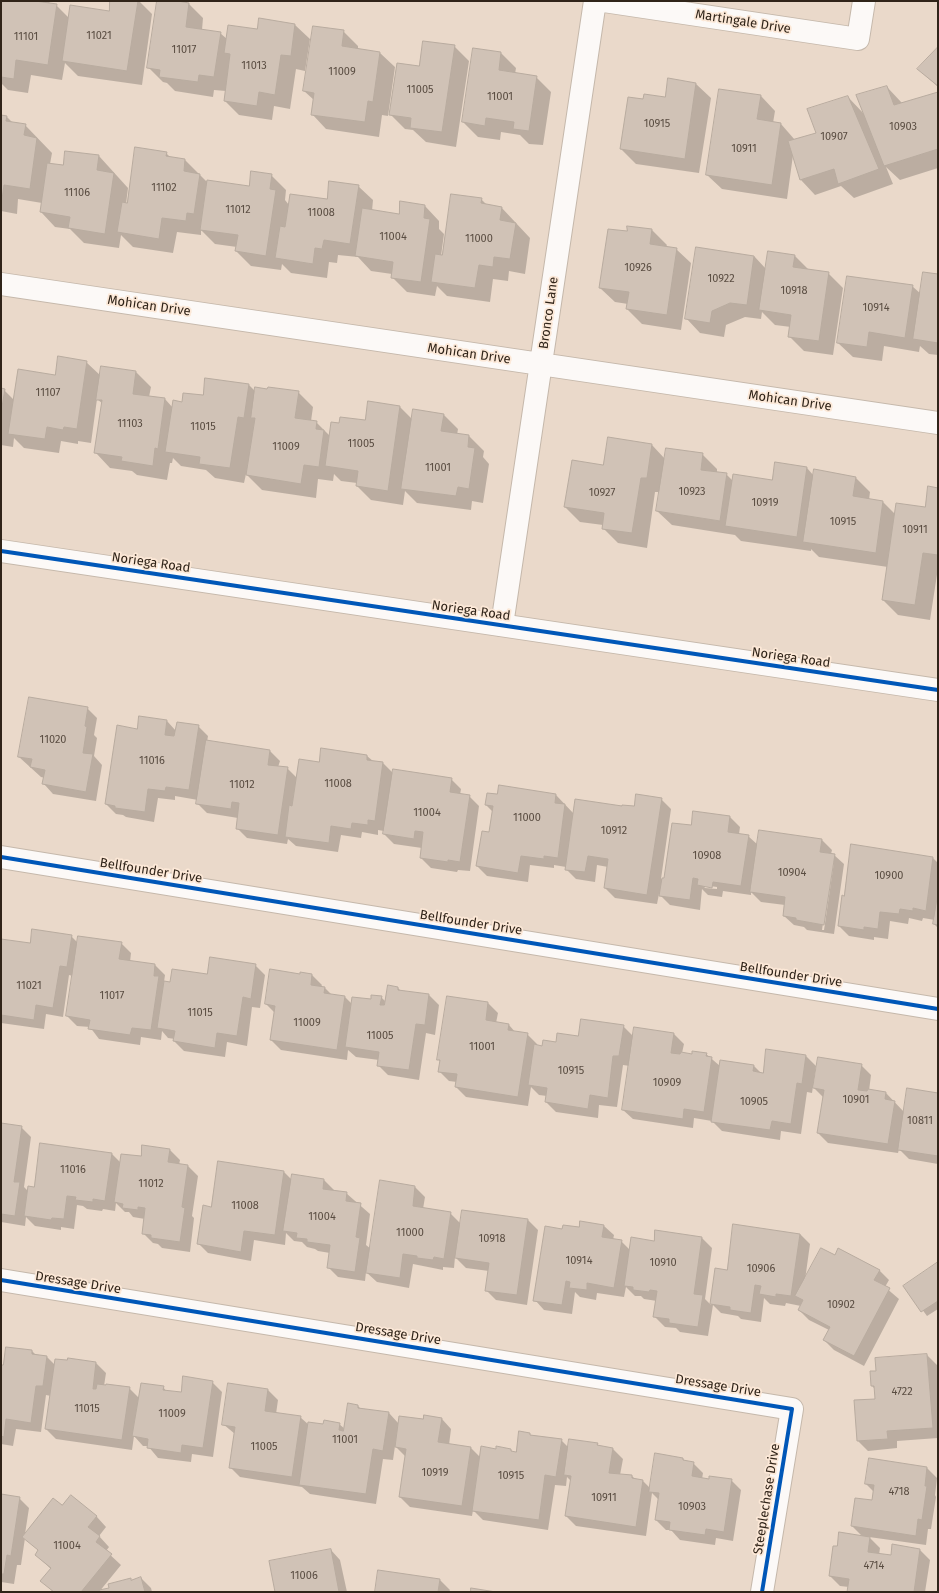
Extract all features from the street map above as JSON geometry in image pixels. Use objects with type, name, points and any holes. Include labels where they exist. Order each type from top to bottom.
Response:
[{"type":"street","name":"Bronco Lane","points":[[502,625],[595,1]]},
{"type":"street","name":"Martingale Drive","points":[[604,1],[858,39],[864,1]]},
{"type":"street","name":"Mohican Drive","points":[[1,284],[938,423]]},
{"type":"street","name":"Noriega Road","points":[[1,550],[938,690]]},
{"type":"street","name":"Bellfounder Drive","points":[[1,857],[938,1009]]},
{"type":"street","name":"Dressage Drive","points":[[1,1280],[792,1409]]},
{"type":"street","name":"Steeplechase Drive","points":[[762,1592],[792,1409]]},
{"type":"building","points":[[1,1],[35,1],[57,4],[48,65],[16,60],[14,79],[1,77]]},
{"type":"building","points":[[110,1],[138,1],[127,71],[62,61],[70,5],[109,11]]},
{"type":"building","points":[[157,1],[178,1],[189,3],[186,27],[221,32],[214,77],[199,75],[198,82],[159,77],[160,70],[147,68]]},
{"type":"building","points":[[259,18],[295,24],[291,56],[281,55],[275,95],[259,92],[257,106],[224,101],[230,54],[224,53],[228,25],[257,29]]},
{"type":"building","points":[[313,26],[344,30],[342,46],[380,52],[373,102],[368,101],[365,122],[311,115],[314,93],[303,91]]},
{"type":"building","points":[[423,41],[455,45],[442,132],[410,128],[411,118],[389,115],[397,63],[419,66]]},
{"type":"building","points":[[938,47],[938,86],[917,69]]},
{"type":"building","points":[[473,48],[501,52],[499,70],[537,76],[529,131],[513,129],[514,122],[486,118],[485,126],[462,122]]},
{"type":"building","points":[[668,78],[696,83],[685,159],[620,149],[628,97],[643,99],[644,94],[665,97]]},
{"type":"building","points":[[887,86],[894,105],[938,92],[938,149],[884,166],[856,95]]},
{"type":"building","points":[[719,89],[761,95],[757,119],[781,123],[772,185],[706,175]]},
{"type":"building","points":[[848,96],[879,169],[838,184],[834,169],[800,180],[788,141],[816,133],[807,109]]},
{"type":"building","points":[[1,115],[7,116],[6,121],[26,124],[24,135],[37,138],[30,189],[4,185],[2,199],[1,199]]},
{"type":"building","points":[[135,147],[167,152],[166,156],[185,159],[184,171],[200,174],[194,214],[187,213],[186,221],[162,218],[159,239],[117,232],[122,202],[127,203]]},
{"type":"building","points":[[65,151],[99,155],[97,170],[114,173],[105,234],[68,228],[70,217],[40,212],[47,163],[63,165]]},
{"type":"building","points":[[251,171],[272,174],[270,189],[276,190],[266,256],[235,251],[238,235],[200,230],[207,180],[249,186]]},
{"type":"building","points":[[329,181],[359,185],[350,244],[324,240],[322,249],[315,248],[313,264],[275,258],[280,226],[285,227],[290,194],[327,199]]},
{"type":"building","points":[[451,194],[482,198],[481,203],[502,207],[500,220],[516,223],[510,259],[494,257],[493,267],[479,265],[475,288],[431,282],[435,254],[442,255]]},
{"type":"building","points":[[400,201],[425,205],[424,218],[430,219],[421,282],[391,278],[393,262],[355,256],[362,208],[399,214]]},
{"type":"building","points":[[627,226],[652,229],[650,244],[677,248],[667,315],[626,309],[629,292],[599,288],[608,229],[627,231]]},
{"type":"building","points":[[696,247],[754,256],[747,305],[730,303],[712,311],[710,323],[685,319]]},
{"type":"building","points":[[768,251],[795,255],[793,267],[829,272],[819,341],[788,337],[791,315],[759,310]]},
{"type":"building","points":[[923,272],[938,274],[938,343],[913,339]]},
{"type":"building","points":[[847,276],[913,285],[905,338],[869,332],[867,347],[837,343]]},
{"type":"building","points":[[58,356],[87,361],[77,429],[64,427],[63,430],[47,427],[45,439],[8,434],[18,369],[55,375]]},
{"type":"building","points":[[101,366],[136,371],[133,394],[165,398],[158,449],[155,448],[153,466],[121,461],[122,457],[94,453],[102,400],[96,400]]},
{"type":"building","points":[[205,378],[249,384],[244,418],[238,417],[230,468],[199,464],[200,457],[165,452],[173,400],[182,402],[183,393],[203,395]]},
{"type":"building","points":[[255,387],[299,391],[295,418],[317,421],[316,429],[324,430],[319,467],[304,465],[301,484],[246,475],[255,418],[251,418]]},
{"type":"building","points":[[1,388],[5,389],[1,413]]},
{"type":"building","points":[[368,401],[400,406],[388,491],[356,486],[358,471],[325,466],[331,422],[339,423],[340,417],[365,420]]},
{"type":"building","points":[[413,409],[444,414],[441,431],[469,435],[468,447],[475,448],[469,489],[458,487],[456,496],[401,489]]},
{"type":"building","points":[[608,437],[652,444],[647,478],[641,478],[632,533],[602,529],[604,513],[564,507],[572,460],[603,465]]},
{"type":"building","points":[[666,448],[703,453],[701,470],[727,473],[720,521],[656,511]]},
{"type":"building","points":[[775,462],[807,467],[797,537],[725,526],[733,474],[772,480]]},
{"type":"building","points":[[814,469],[856,477],[853,496],[883,501],[876,553],[803,542]]},
{"type":"building","points":[[928,486],[938,488],[938,555],[923,553],[915,605],[882,600],[896,503],[925,507]]},
{"type":"building","points":[[29,697],[88,707],[83,753],[93,754],[86,792],[42,784],[45,770],[30,767],[32,759],[18,757]]},
{"type":"building","points":[[139,716],[167,720],[165,735],[174,736],[177,722],[199,725],[189,790],[166,787],[165,791],[148,789],[145,812],[115,808],[115,806],[105,804],[117,725],[137,729]]},
{"type":"building","points":[[206,740],[270,750],[268,765],[288,767],[278,835],[236,829],[239,803],[232,802],[231,809],[196,804]]},
{"type":"building","points":[[321,748],[367,755],[367,760],[383,762],[375,821],[368,820],[368,825],[352,823],[351,829],[331,826],[329,843],[285,837],[289,805],[292,806],[299,759],[319,762]]},
{"type":"building","points":[[393,769],[452,778],[450,792],[470,795],[460,862],[420,858],[423,832],[415,831],[414,839],[383,834]]},
{"type":"building","points":[[499,785],[556,794],[555,803],[565,804],[558,858],[544,856],[544,859],[521,856],[518,873],[476,866],[482,831],[489,832],[493,806],[485,805],[487,793],[497,794]]},
{"type":"building","points":[[636,794],[662,798],[647,895],[604,888],[608,859],[588,856],[585,872],[565,870],[575,799],[622,806],[634,806]]},
{"type":"building","points":[[693,811],[730,816],[728,832],[749,835],[741,886],[713,882],[712,888],[697,885],[698,879],[693,878],[690,900],[659,896],[662,878],[664,878],[672,823],[691,825]]},
{"type":"building","points":[[759,830],[822,839],[820,852],[835,854],[824,925],[783,916],[785,897],[750,892]]},
{"type":"building","points":[[851,844],[933,857],[926,911],[913,908],[913,911],[900,909],[899,914],[880,912],[878,929],[864,927],[864,930],[838,926],[842,895],[844,896]]},
{"type":"building","points":[[938,893],[938,925],[933,924]]},
{"type":"building","points":[[32,929],[72,935],[67,967],[60,966],[53,1008],[36,1005],[34,1020],[1,1015],[1,939],[30,943]]},
{"type":"building","points":[[78,936],[122,942],[119,959],[155,964],[154,976],[159,976],[151,1030],[132,1028],[130,1035],[88,1029],[90,1020],[66,1016]]},
{"type":"building","points":[[210,957],[256,964],[251,999],[243,997],[237,1036],[217,1033],[215,1048],[173,1041],[175,1031],[157,1028],[164,981],[170,982],[172,969],[207,974]]},
{"type":"building","points":[[270,969],[300,974],[300,972],[312,974],[311,985],[325,987],[324,993],[345,996],[337,1050],[270,1040],[275,1006],[265,1004]]},
{"type":"building","points":[[388,985],[398,987],[398,990],[429,994],[425,1025],[416,1024],[409,1070],[377,1066],[379,1052],[345,1047],[352,997],[371,999],[371,995],[382,996],[380,1005],[384,1005]]},
{"type":"building","points":[[447,996],[488,1002],[486,1020],[509,1024],[508,1030],[528,1033],[518,1097],[455,1087],[457,1074],[438,1072],[440,1060],[437,1060]]},
{"type":"building","points":[[581,1019],[624,1025],[619,1056],[613,1056],[608,1098],[590,1095],[588,1109],[545,1102],[547,1088],[528,1085],[534,1044],[542,1046],[543,1040],[556,1042],[557,1033],[578,1036]]},
{"type":"building","points":[[634,1027],[674,1033],[671,1053],[680,1054],[681,1052],[692,1054],[692,1051],[707,1053],[706,1056],[712,1057],[704,1112],[684,1109],[683,1119],[622,1110]]},
{"type":"building","points":[[766,1049],[806,1055],[802,1084],[797,1083],[791,1124],[772,1121],[770,1130],[711,1122],[720,1060],[754,1065],[753,1071],[763,1073]]},
{"type":"building","points":[[818,1057],[862,1064],[858,1090],[867,1091],[868,1089],[886,1092],[885,1099],[895,1101],[888,1144],[817,1133],[824,1090],[813,1088]]},
{"type":"building","points":[[907,1088],[938,1093],[938,1156],[898,1150]]},
{"type":"building","points":[[1,1123],[22,1126],[14,1182],[20,1182],[15,1216],[1,1214]]},
{"type":"building","points":[[40,1143],[112,1153],[105,1201],[93,1199],[93,1202],[75,1200],[76,1197],[67,1196],[64,1219],[52,1218],[51,1220],[24,1216],[28,1186],[34,1187]]},
{"type":"building","points":[[142,1145],[170,1149],[168,1162],[188,1165],[182,1207],[185,1208],[180,1242],[151,1238],[151,1235],[142,1234],[145,1208],[138,1207],[138,1210],[122,1208],[123,1204],[114,1202],[121,1154],[141,1156]]},
{"type":"building","points":[[218,1161],[284,1171],[275,1235],[244,1231],[241,1252],[197,1244],[203,1205],[211,1207]]},
{"type":"building","points":[[292,1174],[324,1179],[323,1189],[347,1192],[346,1201],[361,1203],[356,1237],[360,1238],[355,1272],[327,1268],[330,1245],[307,1242],[307,1239],[296,1238],[297,1233],[283,1231]]},
{"type":"building","points":[[380,1180],[415,1186],[413,1206],[451,1212],[444,1259],[434,1257],[433,1260],[403,1254],[400,1278],[366,1273]]},
{"type":"building","points":[[462,1210],[528,1219],[517,1295],[485,1291],[489,1263],[455,1258]]},
{"type":"building","points":[[580,1221],[604,1225],[602,1237],[622,1240],[614,1288],[587,1283],[587,1290],[569,1288],[570,1282],[566,1281],[562,1305],[533,1301],[545,1226],[562,1229],[563,1225],[579,1227]]},
{"type":"building","points":[[733,1224],[800,1234],[791,1296],[776,1294],[776,1297],[759,1294],[761,1286],[755,1285],[751,1313],[730,1310],[730,1307],[710,1304],[715,1268],[727,1270]]},
{"type":"building","points":[[655,1230],[702,1237],[694,1294],[703,1295],[698,1327],[669,1323],[669,1319],[653,1317],[657,1291],[650,1290],[649,1292],[633,1290],[633,1287],[624,1286],[631,1237],[654,1241]]},
{"type":"building","points":[[821,1248],[835,1255],[838,1248],[880,1270],[874,1280],[890,1288],[854,1356],[823,1340],[830,1327],[798,1310],[803,1300],[795,1296]]},
{"type":"building","points":[[938,1262],[938,1301],[921,1312],[903,1286]]},
{"type":"building","points":[[6,1347],[32,1350],[32,1354],[47,1356],[43,1386],[36,1386],[31,1423],[6,1419],[4,1437],[1,1436],[1,1365],[3,1365]]},
{"type":"building","points":[[927,1354],[933,1428],[887,1431],[888,1439],[857,1441],[854,1400],[875,1399],[874,1386],[871,1386],[870,1371],[876,1371],[875,1358]]},
{"type":"building","points":[[68,1358],[96,1362],[93,1389],[96,1389],[97,1384],[130,1387],[122,1440],[45,1429],[55,1359],[67,1360]]},
{"type":"building","points":[[183,1376],[213,1381],[203,1448],[182,1445],[181,1453],[147,1448],[148,1439],[132,1436],[141,1383],[164,1386],[163,1390],[181,1392]]},
{"type":"building","points":[[228,1383],[268,1389],[265,1411],[301,1416],[292,1477],[229,1468],[235,1427],[222,1425]]},
{"type":"building","points":[[348,1403],[358,1405],[358,1408],[389,1412],[383,1451],[373,1449],[366,1494],[299,1485],[308,1422],[323,1424],[324,1420],[340,1423],[339,1430],[343,1431]]},
{"type":"building","points":[[424,1415],[442,1418],[438,1442],[471,1447],[462,1506],[399,1497],[406,1449],[395,1447],[399,1416],[423,1419]]},
{"type":"building","points":[[519,1431],[530,1433],[530,1435],[562,1439],[556,1477],[545,1475],[539,1520],[472,1511],[481,1446],[496,1449],[496,1446],[511,1449],[511,1451],[516,1452]]},
{"type":"building","points":[[569,1439],[598,1443],[597,1445],[613,1448],[609,1473],[632,1475],[632,1478],[643,1480],[636,1527],[565,1516],[571,1476],[564,1475]]},
{"type":"building","points":[[655,1453],[683,1458],[683,1460],[694,1462],[692,1476],[709,1479],[709,1476],[732,1479],[724,1532],[706,1529],[705,1535],[669,1530],[670,1522],[655,1520],[659,1493],[649,1492]]},
{"type":"building","points":[[869,1458],[927,1467],[925,1486],[927,1486],[922,1520],[918,1519],[916,1536],[851,1526],[855,1498],[872,1500],[874,1485],[865,1484]]},
{"type":"building","points":[[1,1494],[20,1497],[11,1556],[7,1555],[4,1574],[1,1574]]},
{"type":"building","points":[[71,1495],[97,1516],[88,1527],[100,1536],[96,1542],[112,1554],[81,1592],[54,1592],[40,1581],[51,1568],[35,1555],[38,1550],[22,1537],[53,1498],[62,1505]]},
{"type":"building","points":[[839,1532],[870,1537],[868,1552],[891,1555],[892,1544],[920,1549],[914,1592],[847,1592],[849,1579],[829,1576],[833,1546],[837,1546]]},
{"type":"building","points":[[331,1549],[339,1592],[275,1592],[269,1561]]},
{"type":"building","points":[[378,1570],[440,1579],[438,1592],[375,1592]]},
{"type":"building","points":[[141,1577],[145,1592],[100,1592],[99,1590],[109,1588],[108,1584]]},
{"type":"building","points":[[471,1588],[496,1592],[471,1592]]},
{"type":"cycle path","points":[[1,551],[938,690]]},
{"type":"cycle path","points":[[1,857],[938,1009]]},
{"type":"cycle path","points":[[1,1280],[792,1409],[762,1592]]}]
